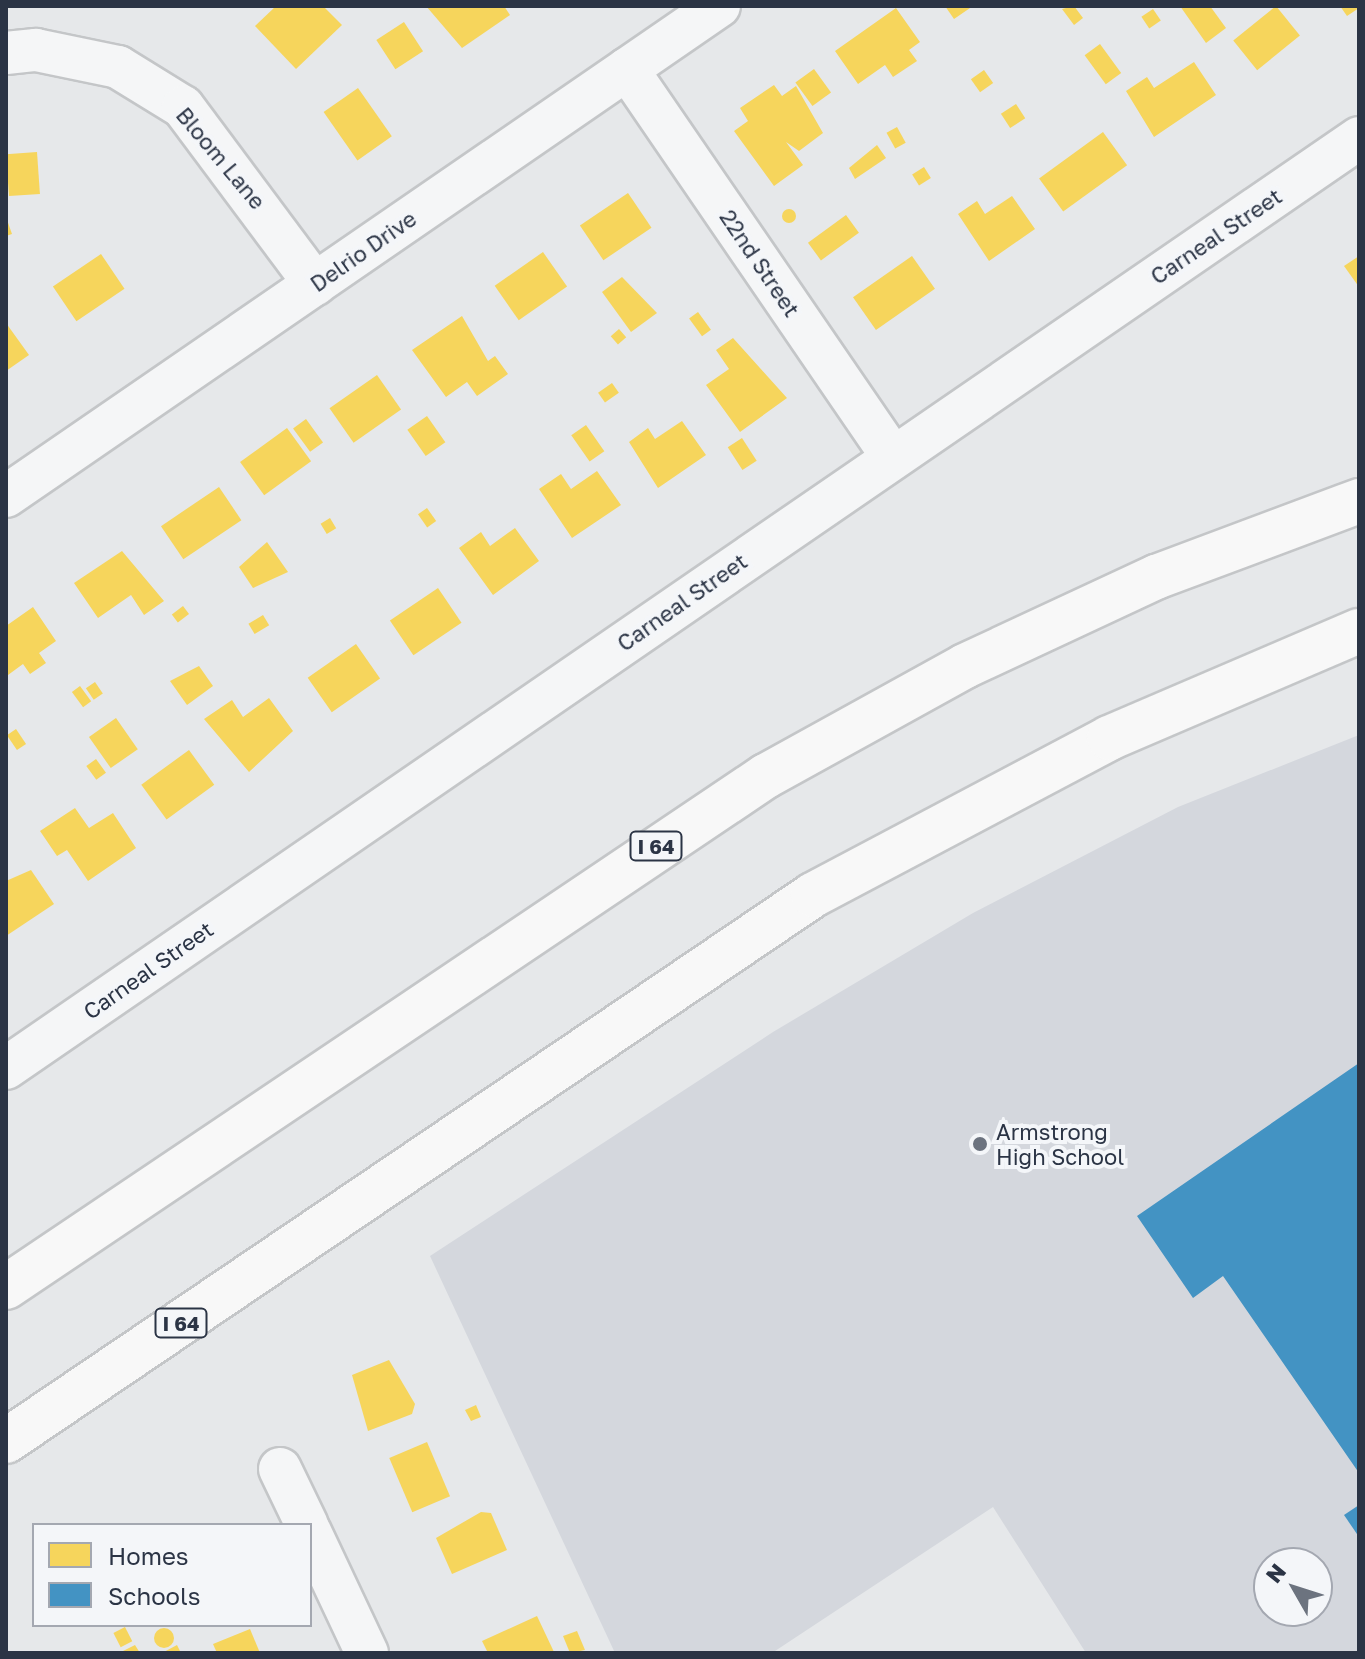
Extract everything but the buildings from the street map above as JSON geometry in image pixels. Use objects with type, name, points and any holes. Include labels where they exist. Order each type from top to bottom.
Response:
[{"type":"highway","name":"I 64","points":[[6,1287],[766,776],[965,666],[1115,596],[1359,501]]},
{"type":"highway","name":"I 64","points":[[6,1441],[693,971],[890,850],[1109,738],[1359,631]]},
{"type":"highway","points":[[6,1471],[356,1204]]},
{"type":"street","name":"Delrio Drive","points":[[6,496],[719,6]]},
{"type":"street","name":"Bloom Lane","points":[[6,53],[36,50],[118,67],[183,107],[315,284]]},
{"type":"street","name":"22nd Street","points":[[627,69],[893,457]]},
{"type":"street","name":"Carneal Street","points":[[6,1068],[1359,138]]},
{"type":"street","points":[[280,1469],[306,1523]]},
{"type":"street","points":[[312,1536],[367,1653]]},
{"type":"shaded area","name":"Armstrong High School","points":[[1359,735],[1359,1653],[1086,1653],[993,1507],[772,1653],[615,1653],[430,1256],[773,1032],[973,913],[1178,807]]},
{"type":"place","name":"Armstrong High School","points":[[980,1144]]}]
